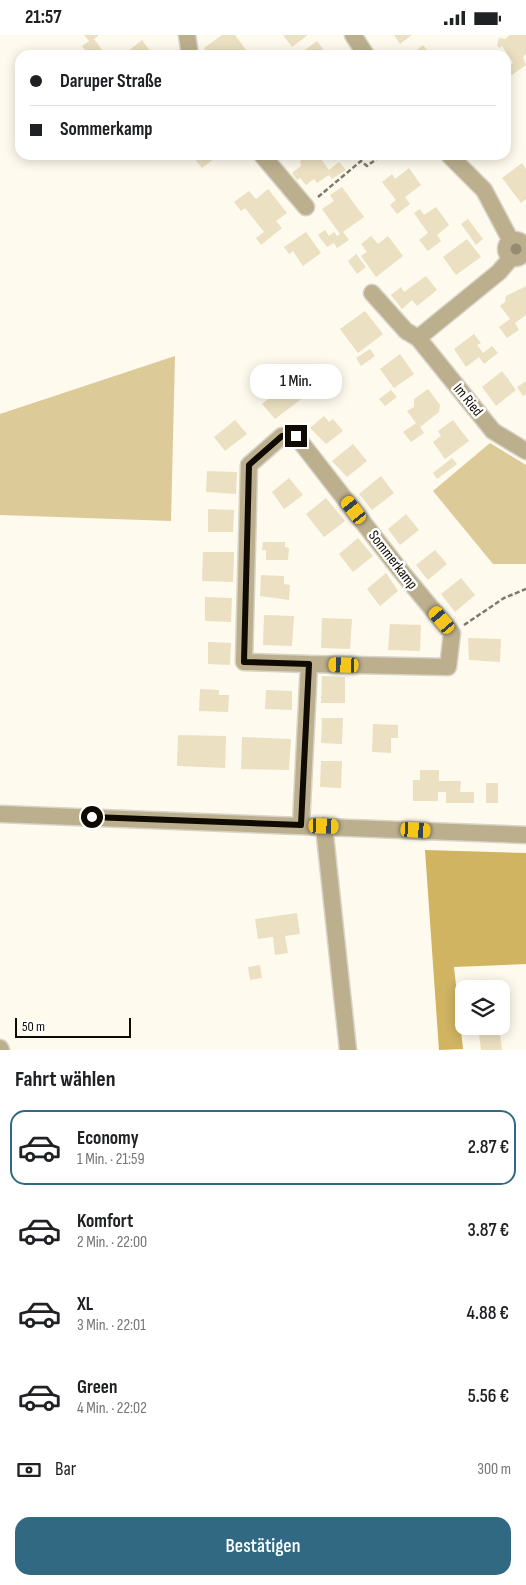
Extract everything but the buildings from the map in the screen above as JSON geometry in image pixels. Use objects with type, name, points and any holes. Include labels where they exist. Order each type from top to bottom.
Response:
[{"type":"street","points":[[187,35],[189,50]]},
{"type":"street","points":[[352,35],[362,50]]},
{"type":"street","points":[[266,160],[306,207]]},
{"type":"street","points":[[454,160],[484,189],[511,241],[508,243],[506,252],[521,254]]},
{"type":"street","points":[[418,338],[521,254]]},
{"type":"street","name":"Im Ried","points":[[372,293],[406,331],[418,338],[493,431],[526,451]]},
{"type":"street","name":"Sommerkamp","points":[[282,436],[296,436],[400,570],[452,633],[448,667],[309,664],[244,662],[249,465],[282,436]]},
{"type":"street","points":[[301,825],[309,664]]},
{"type":"street","points":[[0,814],[526,835]]},
{"type":"street","points":[[324,826],[348,1050]]},
{"type":"path","points":[[306,207],[361,161],[367,166],[375,160]]},
{"type":"path","points":[[452,633],[504,597],[526,589]]},
{"type":"shaded area","points":[[175,356],[171,521],[0,515],[0,414]]},
{"type":"shaded area","points":[[490,443],[526,465],[526,564],[493,564],[433,491]]},
{"type":"shaded area","points":[[425,850],[526,853],[526,964],[454,967],[455,1035],[461,1035],[463,1049],[439,1050]]},
{"type":"route","points":[[92,817],[301,825],[309,664],[244,662],[249,465],[282,436],[296,436]]}]
